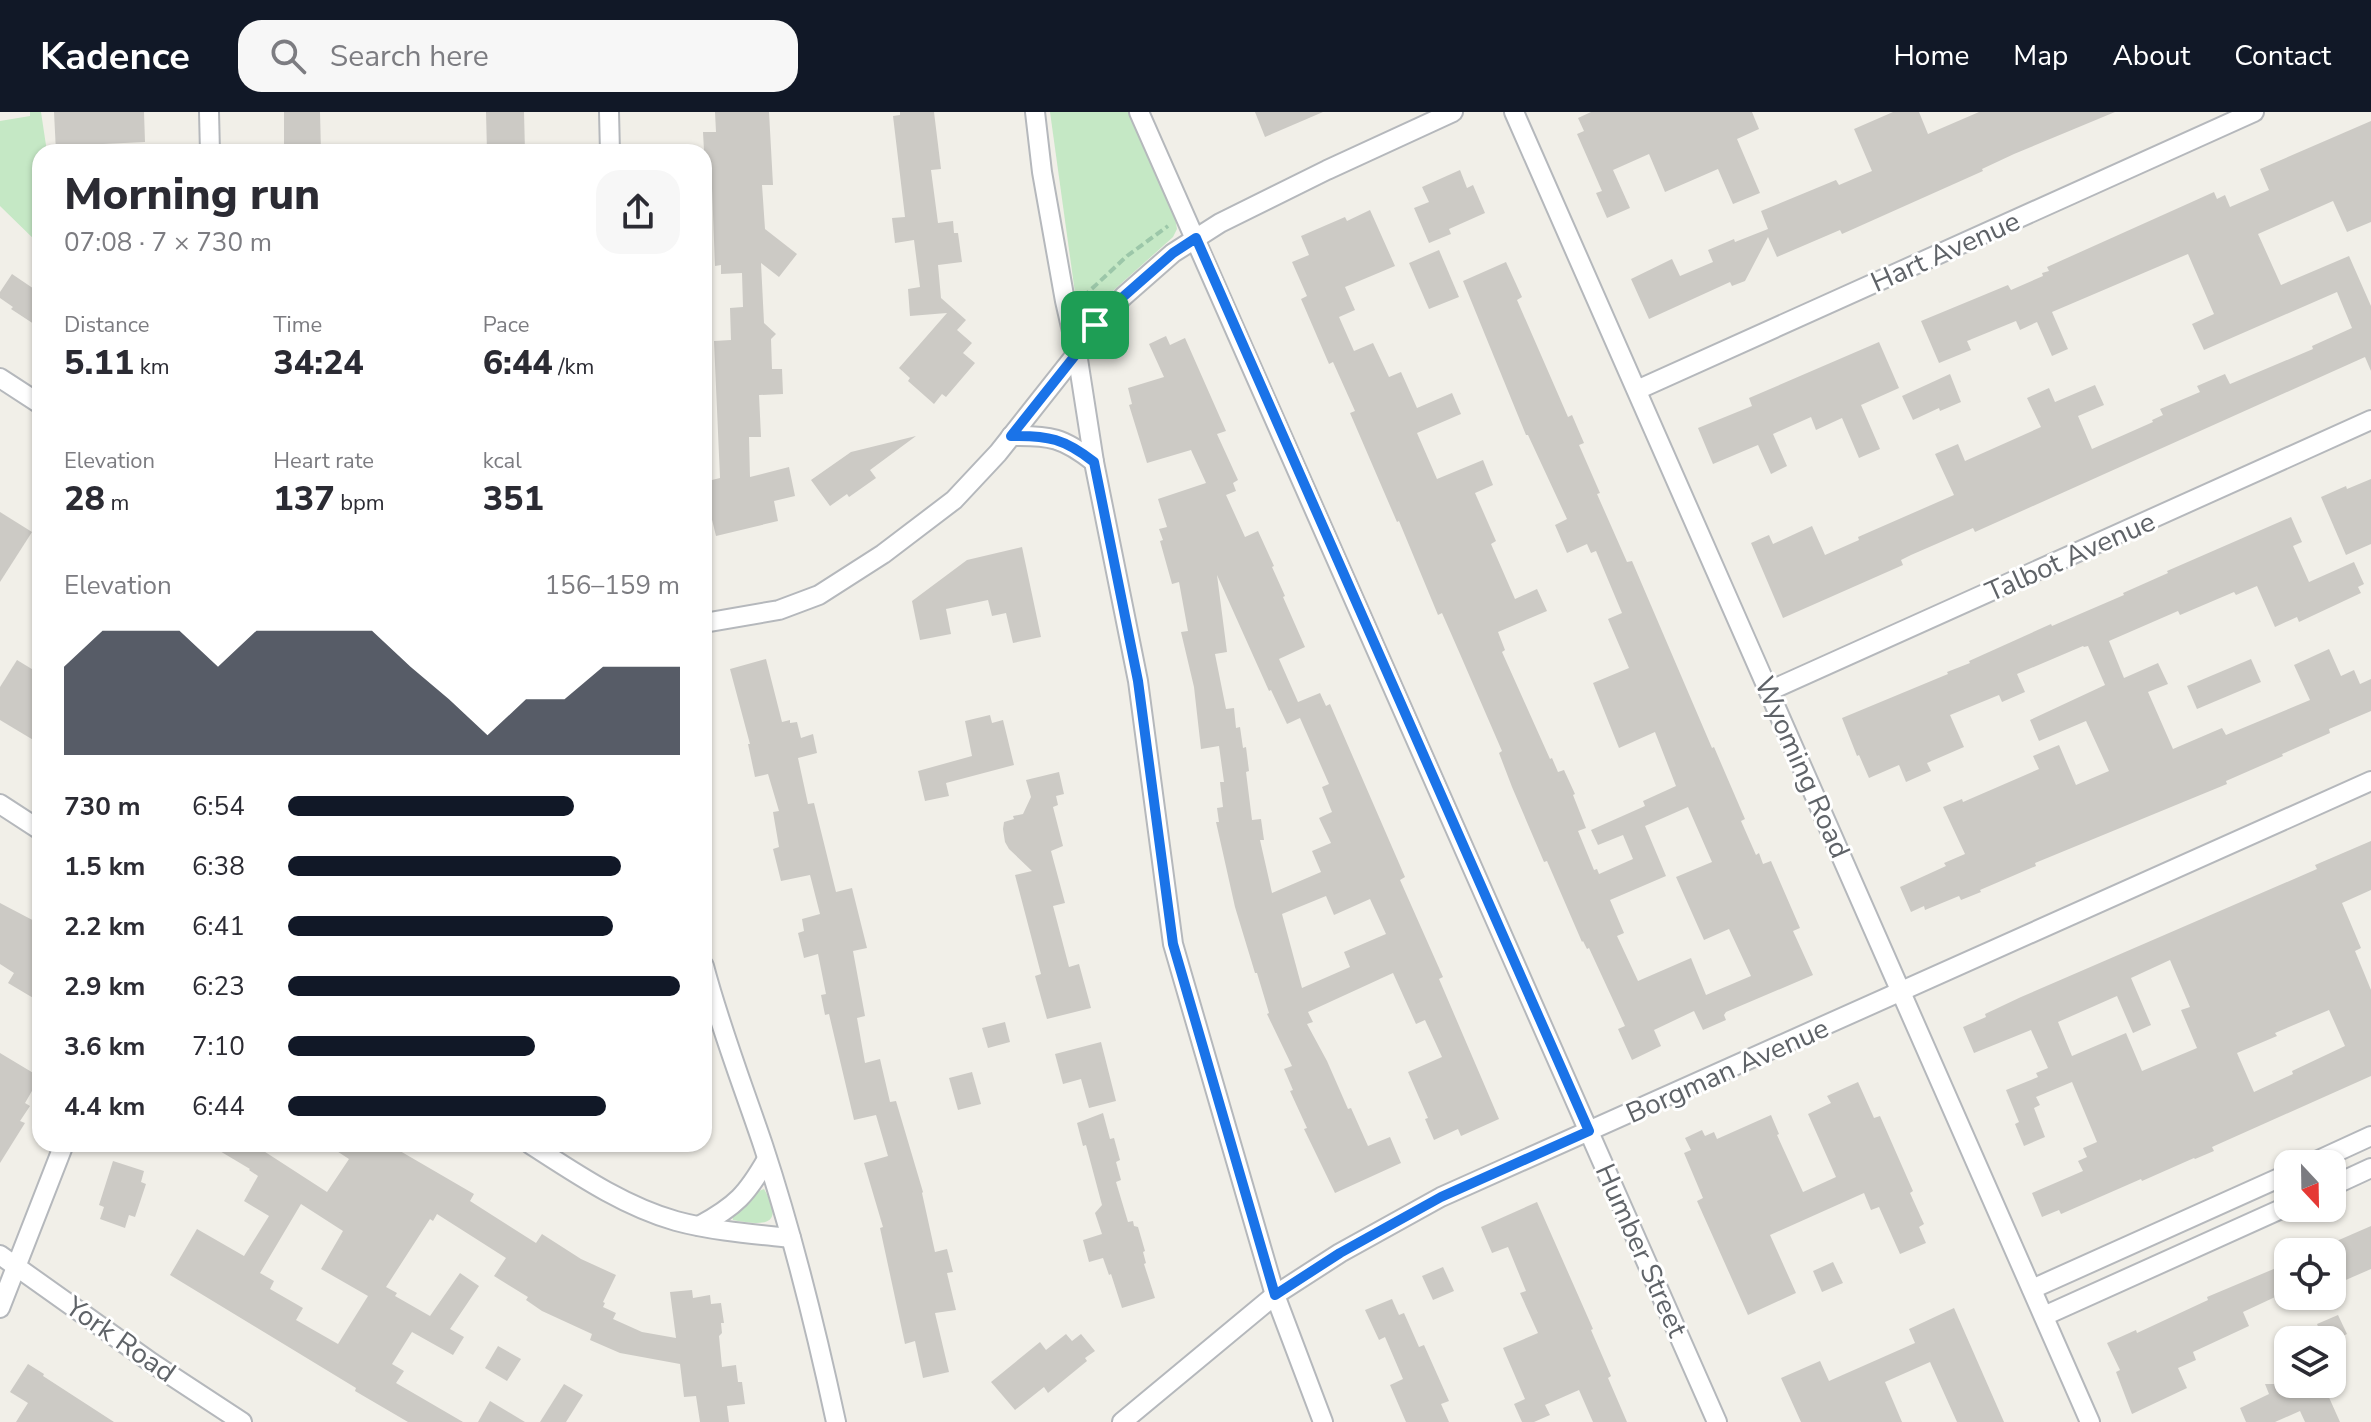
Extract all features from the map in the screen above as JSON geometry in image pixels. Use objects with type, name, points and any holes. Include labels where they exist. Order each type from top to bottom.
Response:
[{"type":"street","points":[[209,112],[210,144]]},
{"type":"street","points":[[609,112],[610,144]]},
{"type":"street","points":[[1035,112],[1042,172],[1077,353],[1094,462],[1138,681],[1173,944],[1275,1295],[1323,1422]]},
{"type":"street","name":"Humber Street","points":[[1139,112],[1717,1422]]},
{"type":"street","points":[[712,622],[779,610],[819,595],[883,554],[954,500],[1011,436],[1077,353],[1095,325],[1173,253],[1220,223],[1453,112]]},
{"type":"street","name":"Wyoming Road","points":[[1514,112],[2090,1422]]},
{"type":"street","name":"Hart Avenue","points":[[1637,390],[2254,112]]},
{"type":"street","points":[[0,378],[32,399]]},
{"type":"street","name":"Talbot Avenue","points":[[1769,691],[2371,420]]},
{"type":"street","points":[[1011,436],[1043,435],[1066,443],[1094,462]]},
{"type":"street","name":"Borgman Avenue","points":[[1122,1422],[1275,1295],[1340,1253],[1441,1197],[2371,781]]},
{"type":"street","points":[[0,804],[32,825]]},
{"type":"street","points":[[712,997],[767,1159],[807,1292],[836,1422]]},
{"type":"street","points":[[2340,1150],[2371,1136]]},
{"type":"street","points":[[0,1308],[61,1152]]},
{"type":"street","points":[[543,1152],[588,1181],[674,1220],[731,1232],[791,1238]]},
{"type":"street","points":[[699,1226],[738,1202],[767,1159]]},
{"type":"street","points":[[2346,1180],[2371,1168]]},
{"type":"street","points":[[2032,1289],[2274,1180]]},
{"type":"street","points":[[2044,1316],[2274,1212]]},
{"type":"street","name":"York Road","points":[[0,1255],[152,1363],[242,1422]]},
{"type":"path","points":[[1079,300],[1127,256],[1176,220]]},
{"type":"green space","points":[[30,112],[41,112],[46,144],[32,144],[32,237],[0,206],[0,121],[30,116]]},
{"type":"green space","points":[[1050,112],[1129,112],[1175,218],[1177,229],[1173,237],[1095,307],[1083,307],[1076,300]]},
{"type":"green space","points":[[764,1189],[773,1210],[768,1221],[733,1220],[732,1216]]},
{"type":"building","points":[[54,112],[144,112],[145,142],[56,144]]},
{"type":"building","points":[[284,112],[320,112],[321,144],[284,144]]},
{"type":"building","points":[[486,112],[524,112],[525,144],[487,144]]},
{"type":"building","points":[[715,112],[769,112],[773,185],[762,185],[765,229],[797,254],[779,277],[761,263],[764,323],[776,334],[771,339],[772,369],[782,369],[783,394],[759,395],[761,437],[749,437],[750,477],[789,467],[795,496],[774,501],[778,521],[716,536],[712,520],[712,480],[720,478],[714,341],[731,340],[730,308],[743,307],[742,273],[721,274],[721,265],[715,266],[712,144],[704,144],[703,132],[716,132]]},
{"type":"building","points":[[900,112],[934,112],[941,169],[931,170],[938,223],[953,221],[962,262],[938,265],[941,298],[966,320],[957,330],[972,343],[963,353],[975,363],[946,397],[942,394],[934,404],[908,381],[910,378],[899,368],[947,313],[910,316],[908,289],[920,287],[914,240],[895,243],[892,218],[905,217],[893,116],[900,115]]},
{"type":"building","points":[[1255,112],[1323,112],[1265,137]]},
{"type":"building","points":[[1591,112],[1752,112],[1759,129],[1737,139],[1760,193],[1733,204],[1718,169],[1665,192],[1649,154],[1613,170],[1630,208],[1607,218],[1596,193],[1602,191],[1577,134],[1584,131],[1578,118]]},
{"type":"building","points":[[1893,112],[1919,112],[1928,134],[1979,112],[2115,112],[2014,154],[1842,234],[1840,230],[1777,257],[1768,237],[1745,281],[1732,286],[1730,282],[1649,319],[1631,279],[1672,259],[1680,276],[1713,262],[1708,250],[1768,229],[1761,211],[1836,180],[1839,185],[1872,171],[1854,129]]},
{"type":"building","points":[[2371,121],[2371,222],[2347,232],[2333,201],[2258,234],[2281,285],[2349,256],[2371,306],[2371,371],[2365,357],[1975,532],[1973,528],[1911,555],[1901,560],[1903,565],[1783,618],[1751,543],[1769,535],[1773,544],[1812,526],[1825,555],[1859,540],[1858,537],[1954,495],[1935,454],[1958,444],[1965,461],[2041,427],[2027,398],[2049,388],[2055,402],[2095,385],[2104,405],[2078,416],[2092,449],[2153,422],[2163,415],[2160,409],[2200,392],[2197,386],[2225,374],[2230,384],[2313,349],[2312,346],[2352,328],[2337,292],[2204,350],[2192,324],[2214,314],[2188,254],[2052,312],[2068,349],[2052,356],[2037,322],[2020,330],[2016,321],[1967,341],[1971,350],[1939,363],[1921,321],[2008,285],[2011,290],[2043,276],[2042,273],[2049,271],[2047,267],[2214,192],[2217,199],[2225,195],[2230,207],[2269,190],[2260,169]]},
{"type":"building","points":[[1460,170],[1467,188],[1473,185],[1485,213],[1449,229],[1451,234],[1429,243],[1414,208],[1429,202],[1422,187]]},
{"type":"building","points":[[1370,210],[1395,266],[1345,287],[1355,310],[1339,317],[1354,351],[1373,343],[1389,377],[1401,372],[1417,408],[1452,393],[1461,414],[1417,433],[1437,479],[1483,460],[1493,485],[1475,493],[1496,541],[1491,544],[1515,599],[1537,589],[1547,611],[1498,632],[1505,650],[1502,652],[1550,759],[1558,772],[1564,770],[1575,794],[1586,828],[1578,831],[1594,870],[1597,869],[1599,874],[1633,859],[1623,835],[1598,845],[1591,830],[1645,806],[1643,801],[1676,786],[1655,732],[1619,748],[1593,683],[1629,668],[1608,619],[1622,613],[1596,551],[1591,553],[1587,544],[1567,553],[1555,525],[1567,519],[1526,435],[1463,281],[1506,262],[1522,297],[1517,300],[1568,417],[1572,415],[1584,443],[1579,445],[1600,493],[1597,494],[1627,562],[1632,561],[1714,747],[1745,819],[1741,821],[1756,855],[1759,853],[1763,864],[1771,861],[1800,928],[1793,931],[1813,975],[1726,1012],[1726,1020],[1703,1030],[1694,1011],[1654,1030],[1661,1046],[1632,1060],[1618,1029],[1625,1026],[1589,948],[1582,942],[1547,861],[1544,862],[1499,753],[1502,751],[1442,613],[1438,615],[1397,522],[1350,413],[1355,411],[1333,362],[1329,364],[1301,299],[1307,296],[1292,262],[1309,255],[1301,236],[1345,217],[1347,221]],"holes":[[[1688,807],[1712,862],[1676,877],[1704,940],[1729,929],[1751,976],[1706,995],[1691,958],[1638,981],[1617,936],[1624,933],[1610,900],[1666,876],[1645,826]]]},
{"type":"building","points":[[1439,250],[1459,297],[1429,309],[1409,263]]},
{"type":"building","points":[[12,274],[32,288],[32,323],[11,309],[13,307],[0,298],[0,292]]},
{"type":"building","points":[[1166,336],[1170,345],[1185,338],[1226,431],[1217,434],[1238,480],[1233,483],[1236,491],[1226,495],[1245,537],[1258,531],[1305,647],[1279,659],[1298,702],[1320,693],[1326,706],[1330,704],[1405,877],[1400,880],[1443,977],[1439,979],[1499,1119],[1461,1136],[1458,1129],[1434,1140],[1408,1072],[1442,1057],[1425,1020],[1416,1024],[1393,973],[1308,1012],[1313,1022],[1307,1024],[1368,1146],[1390,1137],[1401,1163],[1335,1193],[1304,1129],[1307,1128],[1290,1091],[1293,1090],[1284,1069],[1292,1066],[1267,1014],[1235,907],[1216,822],[1219,822],[1217,808],[1223,807],[1220,782],[1224,782],[1219,746],[1201,749],[1194,687],[1181,632],[1188,631],[1179,582],[1172,584],[1160,541],[1163,540],[1159,529],[1167,527],[1158,499],[1206,483],[1191,450],[1147,463],[1129,405],[1132,404],[1128,388],[1164,377],[1149,344]],"holes":[[[1217,575],[1269,691],[1287,724],[1300,718],[1329,784],[1322,787],[1332,812],[1319,818],[1331,843],[1312,851],[1321,872],[1272,893],[1260,840],[1264,840],[1261,819],[1252,820],[1246,747],[1243,748],[1240,727],[1236,728],[1234,708],[1226,709],[1215,654],[1227,652]],[[1326,896],[1334,915],[1370,899],[1386,934],[1344,952],[1350,967],[1302,988],[1282,914]]]},
{"type":"building","points":[[1879,342],[1899,388],[1861,405],[1880,449],[1859,458],[1842,418],[1816,430],[1811,417],[1773,434],[1787,466],[1771,474],[1758,445],[1713,464],[1698,428],[1752,406],[1749,398]]},
{"type":"building","points":[[1950,374],[1961,402],[1913,420],[1902,396]]},
{"type":"building","points":[[916,436],[870,470],[876,478],[830,506],[811,480],[851,452]]},
{"type":"building","points":[[2371,479],[2371,544],[2346,555],[2321,497]]},
{"type":"building","points":[[0,512],[32,532],[0,582]]},
{"type":"building","points":[[2291,517],[2302,542],[2293,546],[2309,582],[2354,562],[2364,584],[2358,587],[2361,593],[2299,622],[2297,617],[2275,627],[2257,586],[2236,595],[2234,592],[2180,615],[2178,611],[2109,641],[2124,678],[2158,663],[2168,684],[2148,692],[2173,749],[2222,728],[2226,735],[2310,700],[2294,665],[2329,649],[2341,676],[2354,670],[2360,684],[2371,679],[2371,711],[2226,781],[2227,784],[2035,863],[2036,866],[1981,892],[1911,912],[1900,887],[1965,854],[1943,807],[1962,799],[1963,802],[2039,769],[2033,756],[2059,745],[2076,785],[2109,771],[2086,721],[2039,741],[2030,720],[2105,685],[2088,646],[2017,674],[2025,692],[2002,702],[1999,695],[1950,715],[1964,747],[1927,763],[1931,771],[1906,782],[1899,765],[1869,778],[1842,718],[1948,674],[1969,661],[2124,595],[2167,571]]},
{"type":"building","points":[[1022,547],[1041,637],[1013,643],[1006,613],[992,616],[988,600],[946,609],[951,634],[920,640],[912,601],[967,560]]},
{"type":"building","points":[[766,659],[782,722],[797,722],[801,738],[813,734],[817,753],[798,758],[808,804],[814,803],[836,892],[852,888],[867,948],[853,951],[865,1016],[857,1018],[865,1063],[880,1059],[890,1102],[896,1101],[923,1192],[935,1252],[947,1249],[953,1272],[947,1273],[956,1310],[935,1313],[949,1372],[923,1378],[915,1341],[905,1344],[880,1228],[883,1227],[864,1163],[888,1156],[876,1115],[854,1120],[829,1014],[825,1015],[821,995],[826,994],[818,954],[804,958],[798,933],[804,931],[802,919],[820,914],[810,875],[781,881],[773,849],[779,847],[773,812],[779,811],[768,774],[755,777],[750,744],[730,669]]},
{"type":"building","points":[[2251,659],[2261,682],[2197,709],[2187,686]]},
{"type":"building","points":[[17,660],[32,669],[32,739],[0,720],[0,687]]},
{"type":"building","points":[[990,715],[992,723],[1003,720],[1014,765],[946,783],[949,796],[925,801],[918,771],[972,756],[965,721]]},
{"type":"building","points":[[1059,772],[1064,794],[1056,796],[1058,805],[1053,807],[1063,846],[1051,851],[1065,903],[1053,906],[1069,967],[1079,964],[1091,1008],[1047,1019],[1035,976],[1041,974],[1015,875],[1032,871],[1009,849],[1003,829],[1004,822],[1023,814],[1031,797],[1026,780]]},
{"type":"building","points":[[2371,841],[2371,890],[2342,903],[2361,948],[2355,951],[2371,990],[2371,1076],[2212,1147],[2214,1151],[2061,1214],[2059,1210],[2042,1217],[2032,1193],[2083,1171],[2078,1161],[2087,1157],[2083,1148],[2097,1142],[2072,1082],[2036,1097],[2040,1105],[2034,1108],[2045,1137],[2024,1146],[2015,1124],[2019,1122],[2006,1090],[2038,1077],[2036,1073],[2048,1068],[2031,1030],[1974,1053],[1963,1027],[2021,997],[2317,869],[2315,865]],"holes":[[[2170,960],[2190,1007],[2181,1010],[2197,1048],[2142,1071],[2126,1033],[2072,1056],[2058,1022],[2117,996],[2133,1033],[2151,1025],[2131,978]],[[2329,1010],[2345,1046],[2254,1092],[2237,1053]]]},
{"type":"building","points":[[0,903],[32,920],[32,997],[8,983],[14,973],[0,964]]},
{"type":"building","points":[[1005,1022],[1010,1042],[988,1048],[982,1028]]},
{"type":"building","points":[[1101,1042],[1116,1101],[1089,1108],[1081,1079],[1063,1084],[1055,1054]]},
{"type":"building","points":[[0,1053],[32,1072],[32,1091],[25,1103],[30,1106],[20,1121],[25,1123],[0,1163]]},
{"type":"building","points":[[972,1072],[981,1104],[958,1110],[949,1078]]},
{"type":"building","points":[[1858,1082],[1874,1118],[1880,1116],[1913,1191],[1910,1193],[1924,1224],[1919,1227],[1926,1243],[1900,1254],[1879,1207],[1871,1210],[1864,1193],[1770,1235],[1796,1293],[1748,1315],[1697,1201],[1703,1198],[1684,1153],[1691,1150],[1685,1138],[1702,1130],[1705,1136],[1714,1132],[1717,1139],[1771,1115],[1803,1192],[1836,1177],[1808,1114],[1831,1103],[1827,1096]]},
{"type":"building","points":[[1103,1113],[1120,1160],[1116,1162],[1121,1180],[1116,1182],[1128,1222],[1133,1221],[1134,1226],[1138,1227],[1145,1251],[1144,1264],[1155,1298],[1122,1308],[1103,1258],[1089,1262],[1083,1240],[1102,1234],[1095,1213],[1102,1205],[1077,1123]]},
{"type":"building","points":[[221,1152],[265,1152],[327,1192],[349,1159],[338,1152],[402,1152],[474,1194],[470,1201],[536,1243],[542,1234],[581,1259],[616,1275],[603,1302],[603,1307],[616,1313],[613,1319],[642,1332],[676,1338],[670,1292],[692,1290],[693,1298],[710,1295],[711,1304],[721,1303],[724,1323],[721,1323],[722,1333],[719,1336],[722,1367],[736,1365],[745,1404],[727,1406],[729,1422],[700,1422],[696,1396],[684,1397],[680,1364],[620,1353],[590,1340],[592,1334],[542,1311],[526,1300],[528,1297],[494,1276],[506,1258],[437,1214],[433,1221],[430,1219],[386,1287],[397,1293],[395,1296],[430,1316],[460,1273],[479,1286],[450,1329],[464,1337],[453,1355],[412,1332],[392,1364],[404,1371],[396,1383],[463,1422],[408,1422],[170,1275],[197,1229],[244,1256],[269,1216],[244,1201],[258,1176]],"holes":[[[301,1204],[343,1231],[321,1269],[368,1296],[338,1344],[296,1320],[303,1308],[270,1289],[274,1281],[260,1273]]]},
{"type":"building","points":[[113,1161],[144,1171],[141,1182],[146,1184],[135,1217],[129,1215],[125,1228],[100,1219],[104,1207],[99,1205]]},
{"type":"building","points":[[1537,1202],[1593,1329],[1611,1376],[1608,1378],[1627,1422],[1593,1422],[1579,1390],[1545,1405],[1550,1415],[1534,1422],[1522,1422],[1514,1404],[1525,1399],[1503,1348],[1538,1333],[1520,1293],[1526,1291],[1508,1247],[1492,1253],[1481,1227]]},
{"type":"building","points":[[2371,1226],[2371,1269],[2346,1280],[2346,1238],[2343,1238]]},
{"type":"building","points":[[1833,1262],[1843,1283],[1822,1292],[1813,1271]]},
{"type":"building","points":[[1443,1267],[1454,1291],[1433,1300],[1422,1276]]},
{"type":"building","points":[[2274,1269],[2274,1298],[2243,1312],[2249,1326],[2193,1352],[2196,1360],[2178,1368],[2187,1388],[2132,1414],[2116,1372],[2120,1370],[2107,1343],[2136,1330],[2137,1333],[2208,1300],[2207,1297]]},
{"type":"building","points":[[1392,1299],[1399,1315],[1404,1313],[1419,1347],[1424,1345],[1449,1401],[1441,1404],[1449,1422],[1406,1422],[1390,1385],[1403,1379],[1385,1337],[1379,1340],[1365,1310]]},
{"type":"building","points":[[1954,1308],[2004,1422],[1957,1422],[1930,1362],[1885,1382],[1902,1422],[1801,1422],[1781,1378],[1820,1361],[1829,1381],[1915,1343],[1909,1329]]},
{"type":"building","points":[[2338,1315],[2343,1326],[2318,1326]]},
{"type":"building","points":[[1066,1334],[1072,1341],[1081,1334],[1095,1351],[1048,1393],[1044,1387],[1015,1410],[991,1382],[1040,1342],[1046,1350]]},
{"type":"building","points":[[498,1346],[521,1359],[507,1381],[485,1368]]},
{"type":"building","points":[[28,1364],[114,1422],[16,1422],[28,1403],[10,1392]]},
{"type":"building","points":[[564,1384],[583,1395],[566,1422],[540,1422]]},
{"type":"building","points":[[2265,1384],[2274,1384],[2274,1398],[2329,1398],[2340,1422],[2305,1422],[2300,1411],[2275,1422],[2246,1422],[2240,1408],[2269,1394]]},
{"type":"building","points":[[490,1401],[525,1422],[478,1422]]},
{"type":"route","points":[[1196,238],[1589,1131],[1441,1197],[1340,1253],[1275,1295],[1173,944],[1138,681],[1094,462],[1076,448],[1043,435],[1011,436],[1077,353],[1095,325],[1173,253],[1196,238]]}]
